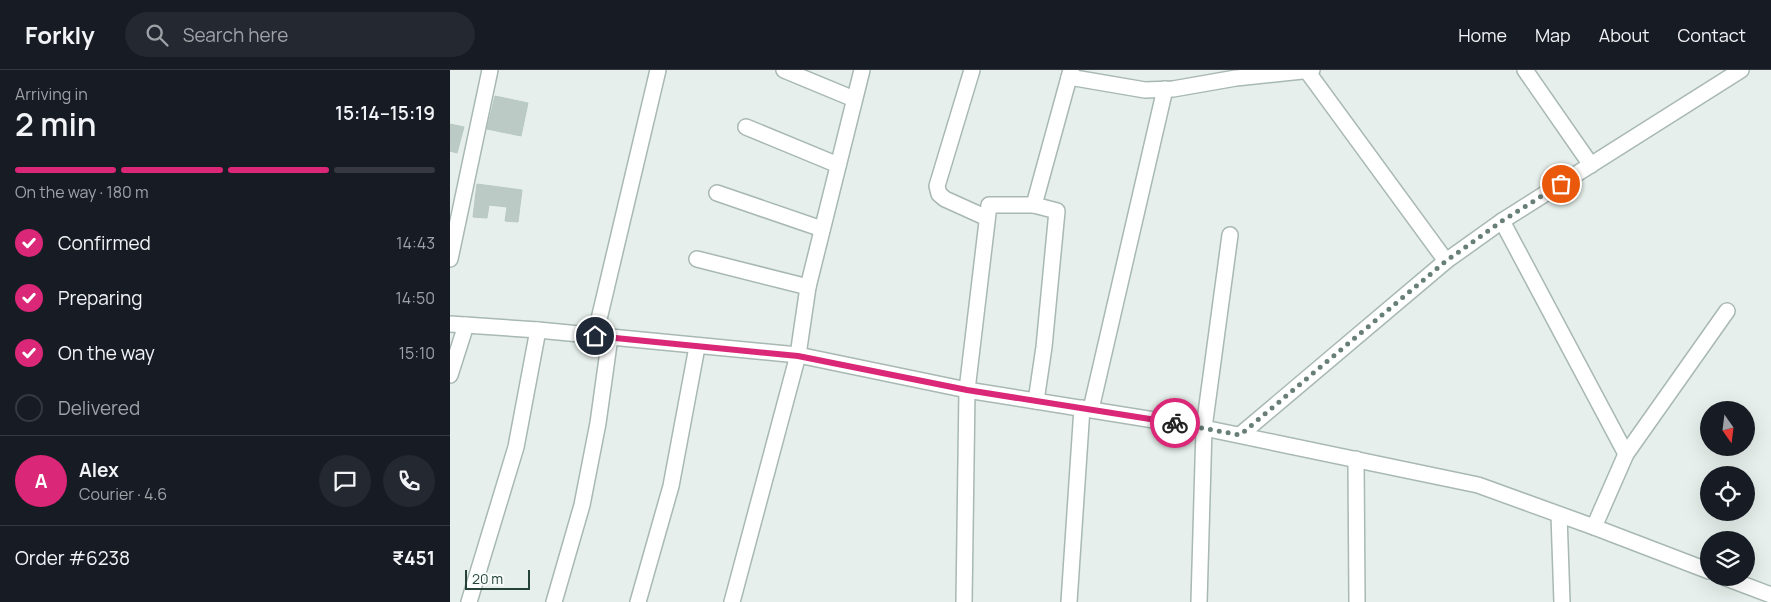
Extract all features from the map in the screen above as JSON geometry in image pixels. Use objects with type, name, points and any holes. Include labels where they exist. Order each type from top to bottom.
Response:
[{"type":"street","points":[[450,259],[455,211],[490,70]]},
{"type":"street","points":[[554,602],[582,505],[598,423],[602,337],[658,70]]},
{"type":"street","points":[[784,70],[854,99]]},
{"type":"street","points":[[732,602],[798,356],[808,287],[862,70]]},
{"type":"street","points":[[972,70],[937,186],[939,194],[945,199],[987,218]]},
{"type":"street","points":[[1034,205],[1070,73],[1145,90],[1166,89],[1236,78],[1310,70],[1446,261]]},
{"type":"street","points":[[1526,70],[1591,165]]},
{"type":"street","points":[[1240,435],[1446,261],[1502,221],[1741,70]]},
{"type":"street","points":[[1069,602],[1087,409],[1166,89]]},
{"type":"street","points":[[746,127],[838,165]]},
{"type":"street","points":[[717,193],[822,229]]},
{"type":"street","points":[[964,602],[967,390],[989,205],[1034,205],[1057,211],[1044,347],[1036,401]]},
{"type":"street","points":[[1502,221],[1626,454]]},
{"type":"street","points":[[1199,602],[1204,428],[1230,235]]},
{"type":"street","points":[[697,259],[808,287]]},
{"type":"street","points":[[1594,527],[1626,454],[1727,311]]},
{"type":"street","points":[[450,324],[538,330],[798,356],[967,390],[1240,435],[1478,485],[1700,568]]},
{"type":"street","points":[[450,375],[466,326]]},
{"type":"street","points":[[469,602],[516,446],[538,330]]},
{"type":"street","points":[[638,602],[671,486],[696,346]]},
{"type":"street","points":[[1356,459],[1357,602]]},
{"type":"street","points":[[1559,515],[1562,602]]},
{"type":"street","points":[[1747,586],[1771,595]]},
{"type":"building","points":[[495,96],[528,103],[521,136],[487,129]]},
{"type":"building","points":[[450,124],[464,127],[457,153],[450,151]]},
{"type":"building","points":[[477,184],[522,190],[518,222],[505,221],[507,207],[489,205],[487,218],[473,217]]},
{"type":"way so far","points":[[1175,423],[1240,435],[1446,261],[1502,221],[1561,184]]},
{"type":"route","points":[[595,336],[798,356],[967,390],[1175,423]]}]
